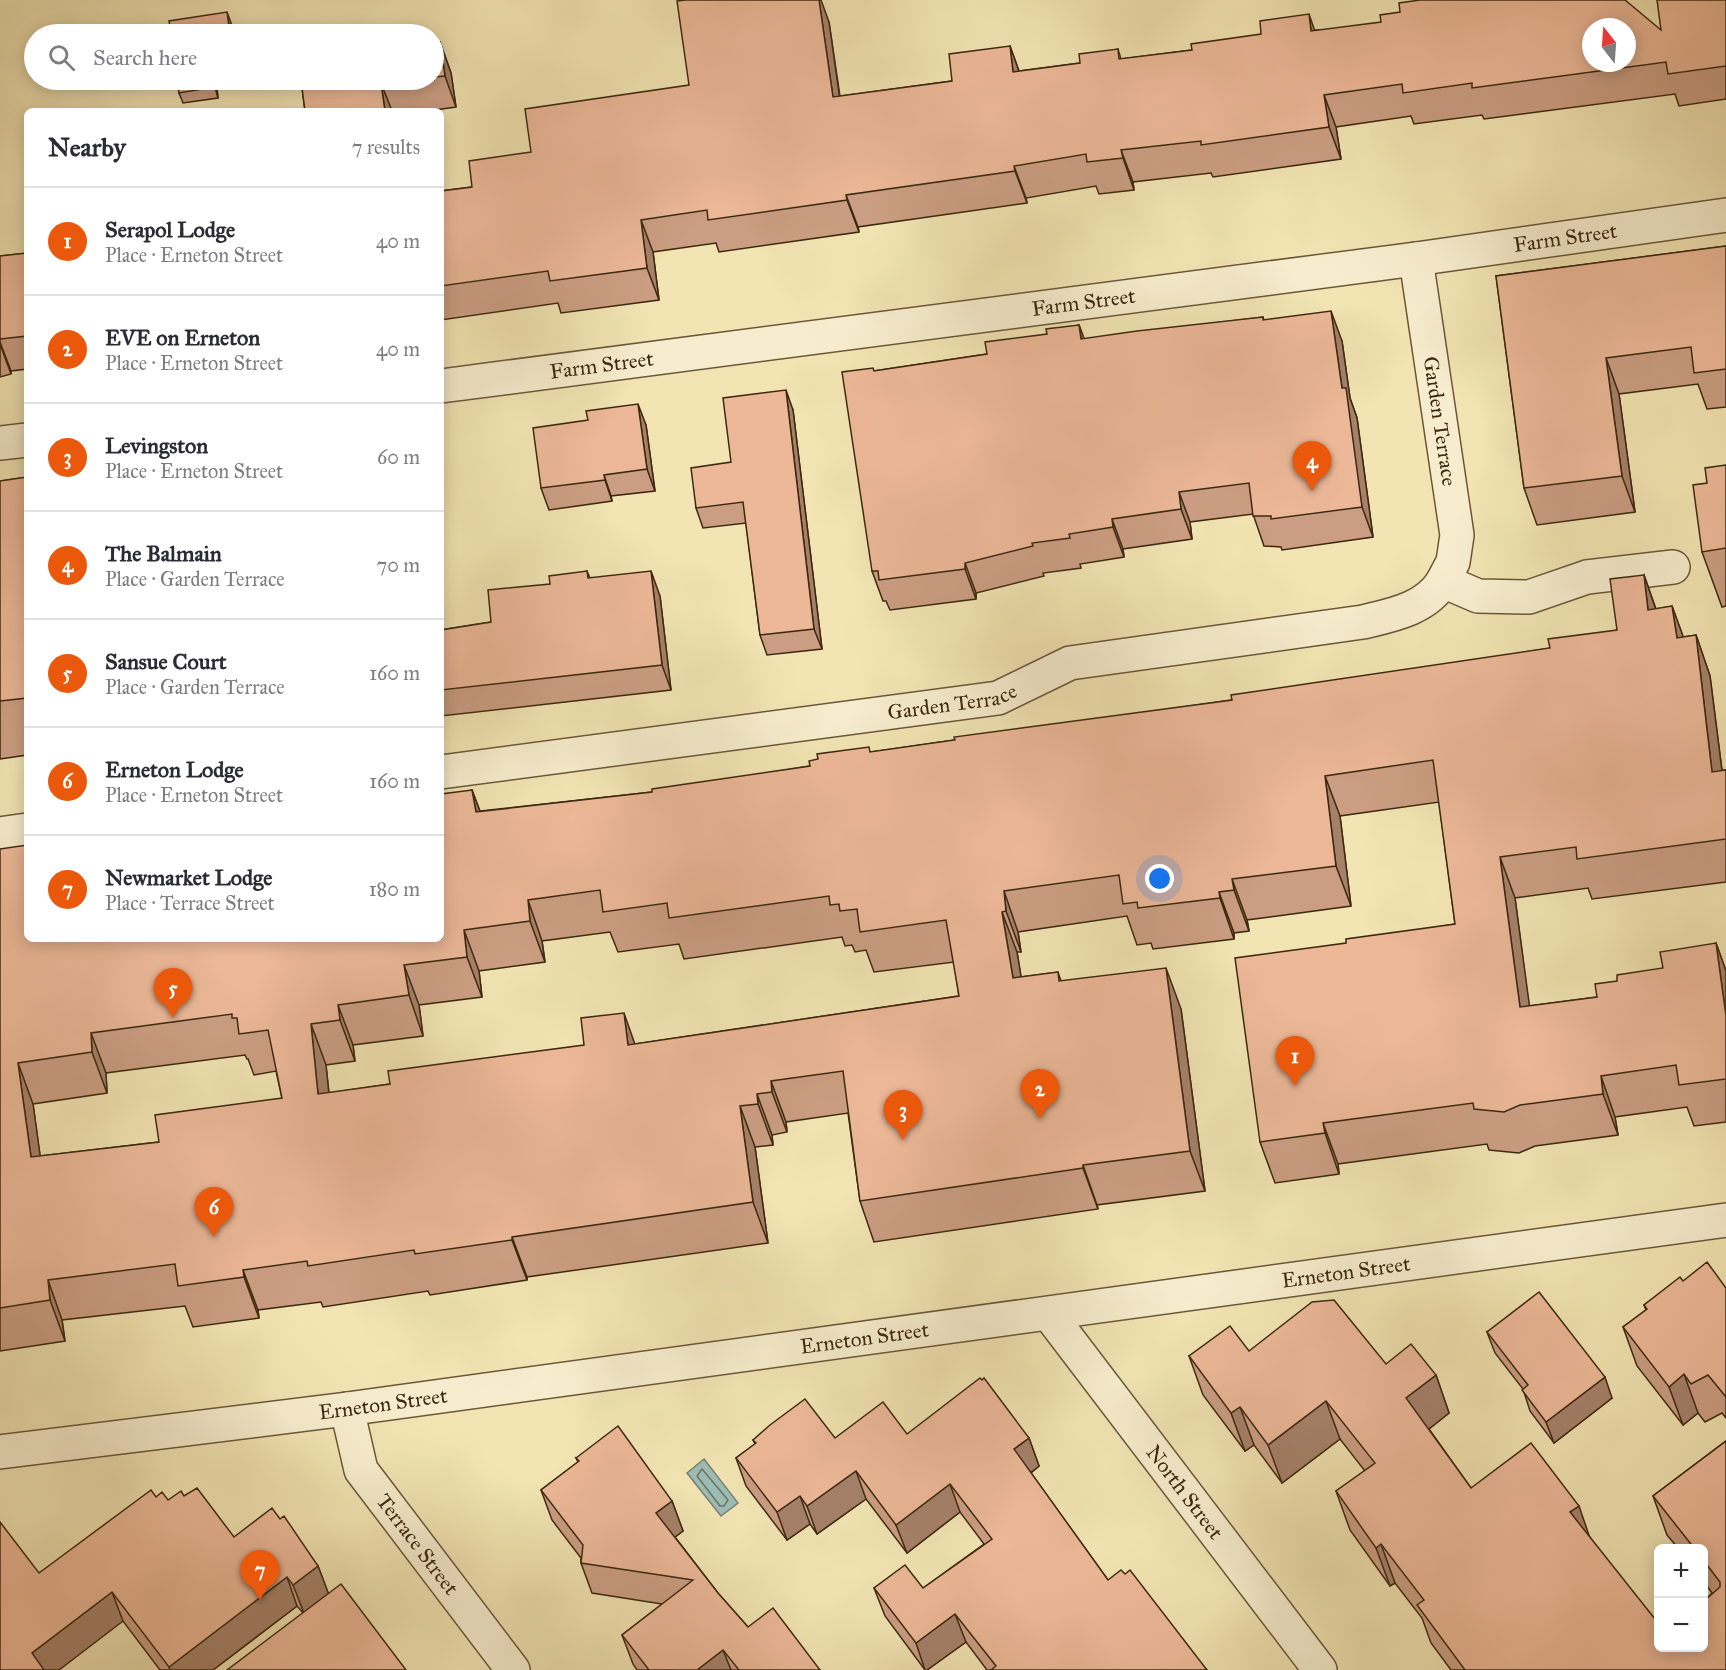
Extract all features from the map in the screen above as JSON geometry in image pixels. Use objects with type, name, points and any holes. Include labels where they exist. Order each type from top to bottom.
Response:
[{"type":"street","name":"Farm Street","points":[[444,386],[1416,259],[1726,215]]},
{"type":"street","name":"Garden Terrace","points":[[444,772],[998,698],[1070,663],[1363,622],[1389,616],[1422,602],[1443,581],[1453,562],[1457,535],[1416,259]]},
{"type":"street","points":[[0,443],[24,440]]},
{"type":"street","points":[[1443,581],[1478,596],[1529,597],[1587,577],[1673,567]]},
{"type":"street","points":[[0,834],[24,830]]},
{"type":"street","name":"Erneton Street","points":[[0,1452],[347,1409],[1726,1220]]},
{"type":"street","name":"North Street","points":[[1049,1314],[1320,1670]]},
{"type":"street","name":"Terrace Street","points":[[347,1409],[361,1470],[513,1670]]},
{"type":"water","points":[[704,1459],[738,1503],[721,1516],[687,1473]]},
{"type":"building","points":[[686,0],[819,0],[833,97],[952,81],[949,54],[1010,46],[1013,72],[1080,63],[1079,54],[1118,49],[1119,59],[1192,50],[1191,44],[1261,34],[1260,21],[1309,14],[1311,31],[1381,22],[1380,15],[1400,12],[1399,3],[1420,0],[1625,0],[1661,30],[1657,0],[1726,0],[1726,66],[1668,74],[1666,62],[1636,66],[1636,18],[1582,18],[1582,72],[1591,72],[1472,88],[1472,83],[1403,93],[1402,84],[1324,95],[1329,127],[1201,145],[1201,141],[1121,150],[1123,158],[1087,162],[1086,154],[1014,166],[1015,171],[846,195],[847,200],[708,220],[707,210],[641,220],[647,268],[550,281],[548,271],[444,286],[444,191],[472,187],[469,161],[531,152],[525,109],[689,85],[677,1]]},
{"type":"building","points":[[227,12],[229,24],[169,24],[169,21]]},
{"type":"building","points":[[179,90],[197,90],[179,93]]},
{"type":"building","points":[[302,90],[382,90],[385,108],[305,108]]},
{"type":"building","points":[[1726,246],[1726,369],[1694,373],[1691,347],[1606,358],[1622,476],[1524,488],[1496,276]]},
{"type":"building","points":[[24,253],[24,336],[0,339],[0,256]]},
{"type":"building","points":[[1331,311],[1342,388],[1346,388],[1362,507],[1271,519],[1271,516],[1253,516],[1249,483],[1179,492],[1181,509],[1112,519],[1113,527],[1069,534],[1070,538],[1032,543],[1033,546],[965,563],[965,569],[879,580],[878,571],[872,571],[842,372],[873,368],[874,371],[987,354],[985,342],[1047,334],[1046,329],[1079,325],[1081,339]]},
{"type":"building","points":[[786,390],[814,629],[760,635],[743,502],[696,508],[691,468],[731,462],[723,398]]},
{"type":"building","points":[[638,404],[647,469],[604,475],[605,480],[541,488],[533,428],[588,420],[586,411]]},
{"type":"building","points":[[1726,465],[1726,548],[1702,552],[1693,485],[1707,483],[1705,468]]},
{"type":"building","points":[[24,477],[24,698],[0,701],[0,481]]},
{"type":"building","points":[[587,571],[588,578],[651,571],[662,665],[444,690],[444,630],[491,622],[488,590],[550,584],[549,576]]},
{"type":"building","points":[[1644,575],[1648,610],[1672,606],[1677,638],[1696,635],[1712,772],[1726,770],[1726,839],[1577,859],[1576,847],[1500,857],[1520,1007],[1597,997],[1595,984],[1617,981],[1617,975],[1663,968],[1660,952],[1716,943],[1726,1016],[1726,1079],[1679,1085],[1676,1065],[1601,1076],[1603,1094],[1520,1105],[1504,1112],[1474,1109],[1473,1103],[1323,1123],[1325,1133],[1260,1142],[1235,958],[1346,943],[1346,939],[1455,924],[1433,760],[1325,776],[1336,866],[1232,879],[1234,890],[1219,892],[1220,898],[1138,908],[1137,902],[1123,904],[1119,875],[1004,891],[1006,911],[1002,912],[1013,978],[1058,972],[1059,981],[1166,968],[1190,1151],[1083,1165],[1083,1168],[860,1201],[843,1071],[771,1081],[772,1092],[757,1094],[758,1104],[740,1106],[753,1202],[512,1237],[512,1240],[415,1254],[414,1250],[308,1266],[307,1261],[243,1270],[244,1277],[178,1286],[175,1264],[48,1280],[50,1300],[0,1308],[0,849],[24,845],[24,942],[444,942],[444,794],[472,790],[476,812],[652,792],[652,789],[810,766],[809,761],[818,759],[817,754],[869,747],[870,752],[955,740],[954,737],[1232,700],[1231,695],[1550,648],[1548,639],[1617,630],[1610,579]],"holes":[[[600,890],[603,912],[667,903],[669,918],[829,896],[830,905],[839,904],[840,911],[857,909],[860,932],[946,920],[959,996],[628,1045],[624,1013],[581,1018],[584,1045],[388,1071],[390,1084],[318,1094],[311,1024],[340,1020],[338,1005],[409,995],[404,965],[467,957],[464,930],[530,921],[528,900]],[[232,1014],[232,1018],[237,1018],[239,1034],[268,1030],[282,1098],[155,1115],[159,1142],[31,1157],[18,1063],[92,1052],[91,1033]]]},
{"type":"building","points":[[1707,1262],[1726,1288],[1726,1397],[1708,1375],[1691,1384],[1684,1374],[1669,1387],[1623,1327],[1647,1309],[1644,1305],[1680,1277],[1683,1281]]},
{"type":"building","points":[[1539,1292],[1605,1377],[1546,1422],[1522,1390],[1528,1385],[1487,1332]]},
{"type":"building","points":[[1334,1300],[1386,1364],[1411,1344],[1436,1375],[1406,1398],[1471,1488],[1531,1443],[1579,1506],[1570,1512],[1654,1618],[1654,1652],[1708,1652],[1708,1598],[1720,1587],[1720,1582],[1708,1566],[1708,1544],[1691,1544],[1653,1496],[1726,1441],[1726,1670],[1465,1670],[1417,1605],[1424,1600],[1381,1544],[1376,1548],[1336,1491],[1375,1463],[1326,1401],[1268,1445],[1240,1407],[1231,1413],[1189,1356],[1230,1326],[1249,1351],[1312,1302]]},
{"type":"building","points":[[980,1378],[982,1380],[984,1378],[1029,1438],[1014,1449],[1108,1580],[1121,1570],[1125,1574],[1130,1570],[1207,1670],[991,1670],[996,1666],[955,1614],[916,1643],[874,1588],[905,1565],[923,1588],[992,1539],[950,1484],[896,1525],[856,1471],[807,1506],[800,1496],[777,1512],[736,1458],[756,1443],[753,1440],[770,1425],[805,1399],[835,1438],[883,1402],[907,1434]]},
{"type":"building","points":[[618,1426],[672,1501],[656,1513],[718,1593],[748,1627],[773,1608],[820,1670],[739,1670],[723,1650],[697,1670],[649,1670],[622,1635],[693,1580],[581,1563],[583,1545],[541,1490],[579,1461],[576,1458]]},
{"type":"building","points":[[197,1488],[234,1537],[272,1508],[280,1519],[284,1516],[318,1566],[293,1585],[287,1577],[169,1667],[112,1592],[32,1653],[44,1670],[0,1670],[0,1522],[39,1573],[151,1490],[156,1497],[162,1492],[168,1500],[181,1491],[184,1496]]},
{"type":"building","points":[[341,1584],[406,1670],[227,1670]]},
{"type":"place","name":"The Balmain","points":[[1312,491]]},
{"type":"place","name":"Sansue Court","points":[[173,1018]]},
{"type":"place","name":"Serapol Lodge","points":[[1295,1086]]},
{"type":"place","name":"EVE on Erneton","points":[[1040,1119]]},
{"type":"place","name":"Levingston","points":[[903,1140]]},
{"type":"place","name":"Erneton Lodge","points":[[214,1237]]},
{"type":"place","name":"Newmarket Lodge","points":[[260,1600]]}]
